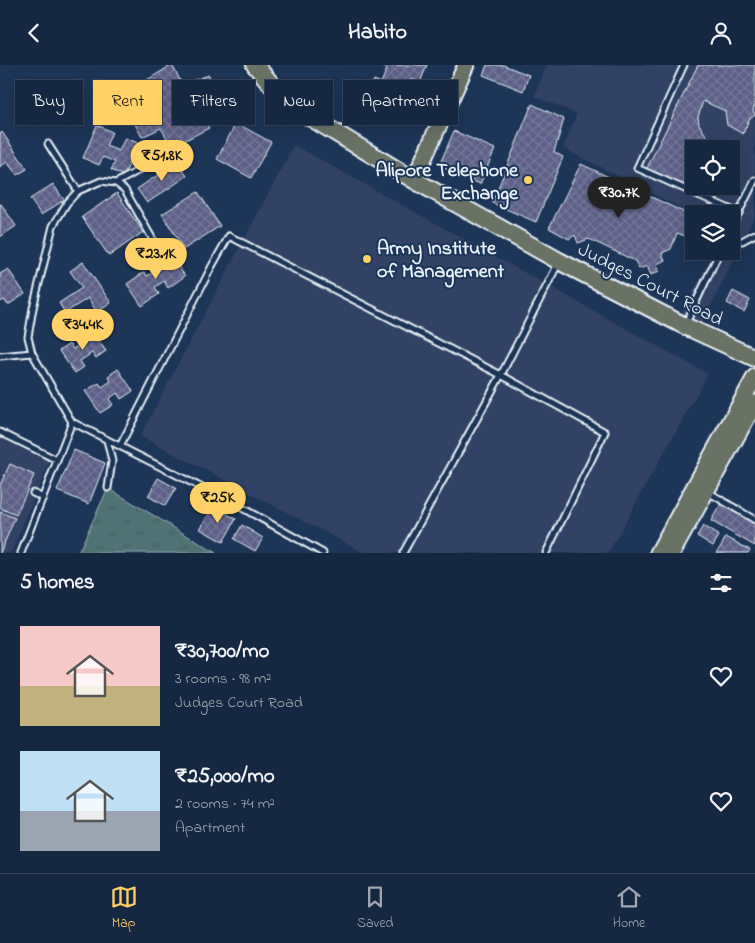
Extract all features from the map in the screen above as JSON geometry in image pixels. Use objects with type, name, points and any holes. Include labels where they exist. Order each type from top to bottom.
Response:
[{"type":"highway","name":"Judges Court Road","points":[[255,65],[288,105],[414,180],[560,261],[685,326],[755,358]]},
{"type":"main road","points":[[414,180],[466,65]]},
{"type":"main road","points":[[658,553],[755,377]]},
{"type":"main road","points":[[672,553],[755,403]]},
{"type":"lane","points":[[684,65],[637,168],[721,205]]},
{"type":"lane","points":[[48,144],[78,191]]},
{"type":"lane","points":[[116,183],[164,155]]},
{"type":"lane","points":[[740,211],[755,180]]},
{"type":"lane","points":[[135,259],[157,247],[125,190],[116,183],[101,181],[78,191],[67,203],[53,226],[28,337],[32,353],[72,422],[244,509],[323,553]]},
{"type":"lane","points":[[742,241],[755,234]]},
{"type":"lane","points":[[120,446],[229,236],[501,375],[606,432],[546,553]]},
{"type":"lane","points":[[685,326],[716,260]]},
{"type":"lane","points":[[403,553],[501,375],[560,261]]},
{"type":"lane","points":[[0,356],[32,353]]},
{"type":"lane","points":[[21,553],[72,422]]},
{"type":"lane","points":[[0,432],[57,460]]},
{"type":"lane","points":[[107,440],[112,461],[108,488]]},
{"type":"lane","points":[[705,491],[755,520]]},
{"type":"lane","points":[[32,493],[43,498]]},
{"type":"shaded area","points":[[547,65],[755,65],[755,215],[740,246],[740,205],[685,205],[685,210],[563,148],[577,114],[534,96]]},
{"type":"shaded area","name":"Army Institute of Management","points":[[294,145],[708,374],[608,553],[365,553],[140,436]]},
{"type":"shaded area","points":[[710,260],[733,260],[700,328],[679,318]]},
{"type":"shaded area","points":[[0,432],[52,456],[11,553],[0,553]]},
{"type":"green space","points":[[108,488],[216,553],[78,553]]},
{"type":"building","points":[[172,65],[180,80],[172,80],[172,125],[207,125],[209,128],[172,147],[161,128],[142,137],[135,125],[162,125],[162,80],[147,80]]},
{"type":"building","points":[[382,65],[427,65],[421,80],[382,80],[387,69],[382,67]]},
{"type":"building","points":[[487,65],[503,65],[529,75],[523,91],[483,75]]},
{"type":"building","points":[[698,65],[755,65],[755,105],[753,110],[755,115],[749,119],[743,134],[727,125],[725,111],[703,101],[698,117],[699,124],[708,140],[685,140],[685,188],[646,170]]},
{"type":"building","points":[[209,75],[211,80],[194,80]]},
{"type":"building","name":"Alipore Telephone Exchange","points":[[532,104],[564,119],[554,152],[563,157],[536,222],[492,203]]},
{"type":"building","points":[[97,125],[112,132],[106,146],[119,151],[125,138],[138,143],[124,176],[111,170],[115,162],[103,157],[99,165],[83,158]]},
{"type":"building","points":[[235,125],[240,125],[271,142],[251,178],[217,159]]},
{"type":"building","points":[[454,131],[495,149],[480,184],[439,166]]},
{"type":"building","points":[[2,132],[27,169],[17,175],[7,162],[0,167],[0,134]]},
{"type":"building","points":[[177,162],[187,176],[147,203],[137,189]]},
{"type":"building","points":[[581,164],[685,213],[685,236],[677,233],[671,249],[662,253],[665,260],[657,264],[659,271],[651,275],[647,266],[639,269],[635,261],[589,239],[578,243],[575,235],[569,239],[549,228]]},
{"type":"building","points":[[53,184],[64,200],[41,215],[30,199]]},
{"type":"building","points":[[198,192],[220,226],[184,249],[162,214]]},
{"type":"building","points":[[117,193],[143,232],[109,256],[82,217]]},
{"type":"building","points":[[0,204],[16,226],[0,237]]},
{"type":"building","points":[[170,254],[185,276],[168,288],[164,281],[155,287],[159,294],[142,306],[127,284],[144,272],[147,276],[157,270],[154,265]]},
{"type":"building","points":[[83,262],[111,303],[97,312],[88,298],[65,313],[59,303],[82,288],[70,271]]},
{"type":"building","points":[[8,269],[25,294],[8,305],[4,300],[0,302],[0,274]]},
{"type":"building","points":[[733,291],[750,300],[744,312],[727,303]]},
{"type":"building","points":[[90,329],[106,351],[96,358],[92,353],[80,361],[84,367],[75,373],[59,351],[69,344],[73,349],[84,342],[80,336]]},
{"type":"building","points":[[118,369],[133,391],[121,399],[117,393],[109,399],[113,405],[100,413],[85,391],[99,383],[102,387],[111,381],[108,376]]},
{"type":"building","points":[[74,450],[105,463],[89,504],[57,491]]},
{"type":"building","points":[[10,464],[34,475],[16,515],[0,508],[0,485]]},
{"type":"building","points":[[158,478],[176,488],[165,506],[148,496]]},
{"type":"building","points":[[721,503],[755,523],[755,546],[711,521]]},
{"type":"building","points":[[213,506],[236,519],[223,542],[200,529]]},
{"type":"building","points":[[0,512],[15,518],[0,553]]},
{"type":"building","points":[[242,525],[263,538],[255,551],[234,539]]},
{"type":"building","points":[[703,526],[719,536],[713,546],[697,536]]},
{"type":"building","points":[[726,537],[750,550],[748,553],[717,553]]},
{"type":"place","name":"Alipore Telephone Exchange","points":[[528,180]]},
{"type":"place","name":"Army Institute of Management","points":[[367,259]]}]
